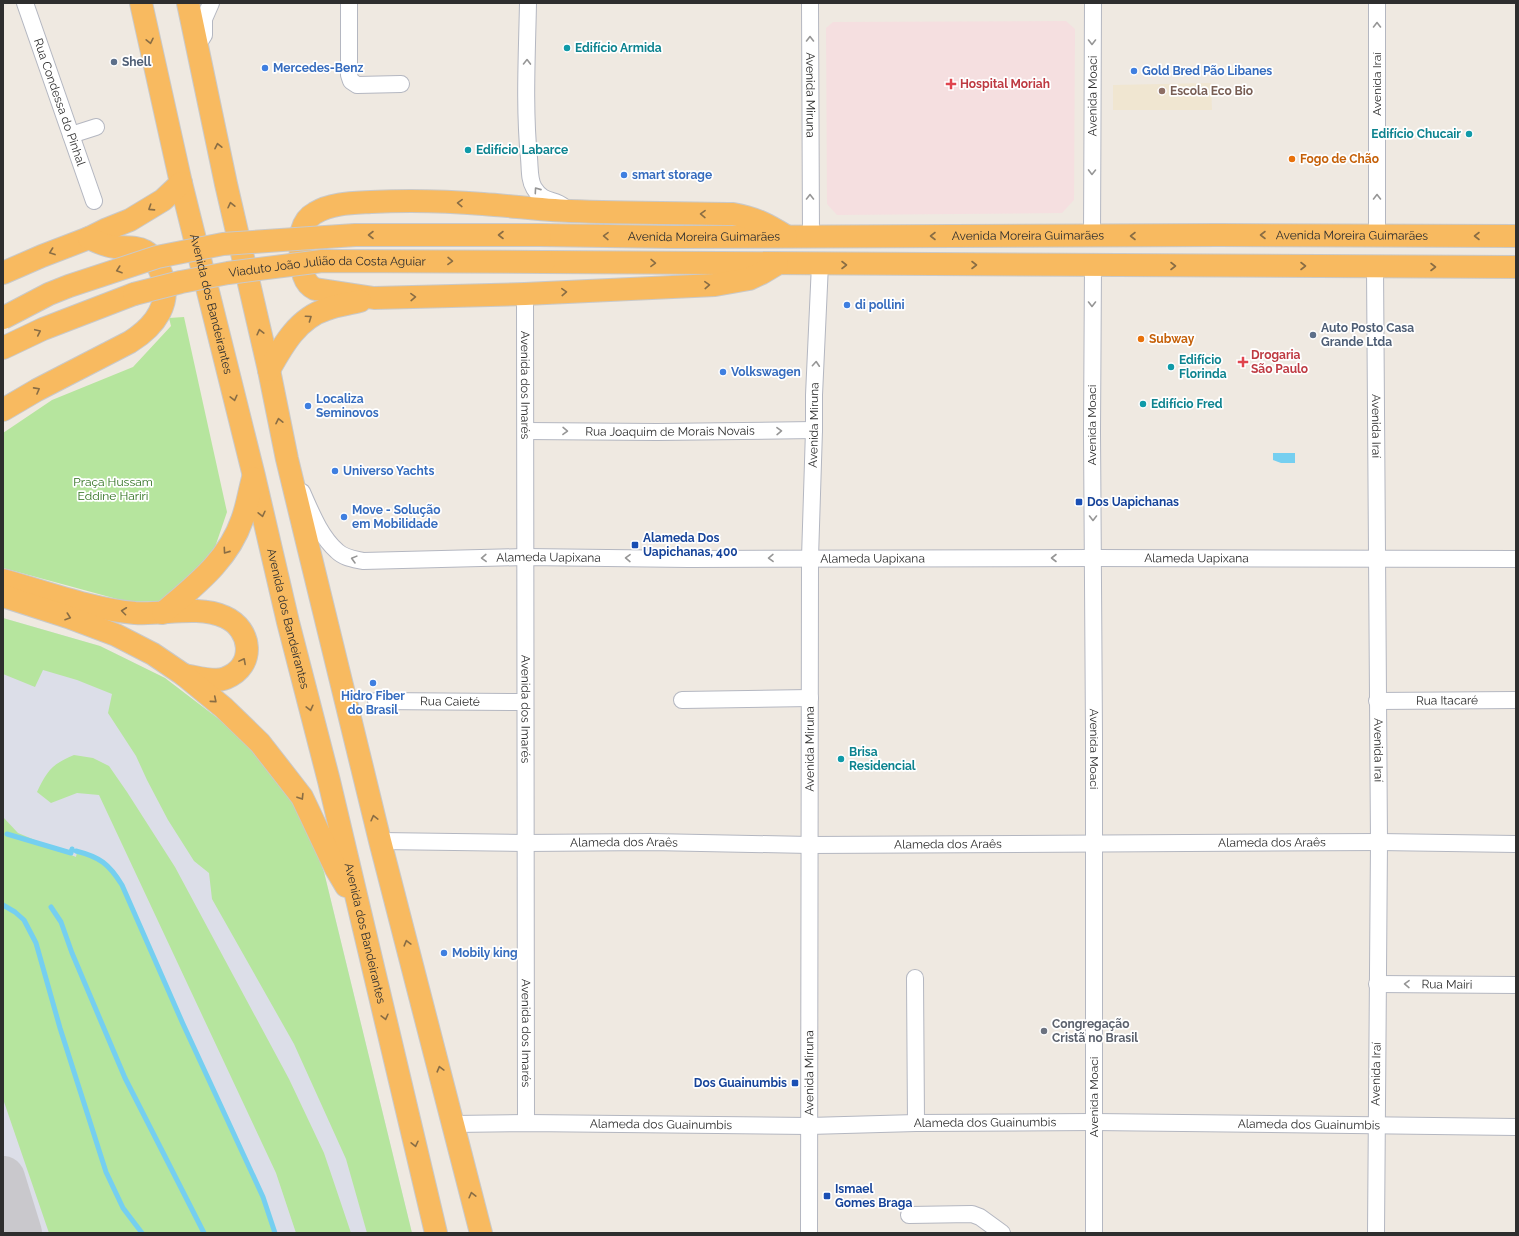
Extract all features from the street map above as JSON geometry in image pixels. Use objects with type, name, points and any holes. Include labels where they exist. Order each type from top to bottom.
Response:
[{"type":"highway","name":"Avenida dos Bandeirantes","points":[[141,3],[181,183],[254,476],[288,622],[329,781],[436,1233]]},
{"type":"highway","points":[[188,3],[196,48],[253,306],[269,370],[287,460],[380,841],[481,1233]]},
{"type":"highway","points":[[3,273],[130,220],[163,200],[181,183]]},
{"type":"highway","points":[[786,236],[767,224],[749,217],[733,214],[568,211],[480,204],[391,201],[350,204],[325,208],[314,213],[304,221],[300,236],[304,278],[315,290],[374,298],[525,294],[715,284],[749,279],[777,264],[1516,267]]},
{"type":"highway","name":"Avenida Moreira Guimarães","points":[[3,318],[49,294],[157,257],[223,244],[356,235],[688,237],[1219,235],[1516,236]]},
{"type":"highway","points":[[3,410],[36,390],[130,342],[142,334],[160,313],[164,299],[165,282],[158,265],[152,256],[144,250],[105,245],[89,238]]},
{"type":"highway","name":"Viaduto João Julião da Costa Aguiar","points":[[3,348],[43,329],[134,294],[181,282],[228,273],[322,261],[777,264]]},
{"type":"highway","points":[[269,370],[286,341],[299,326],[311,316],[327,309],[374,298]]},
{"type":"highway","points":[[163,613],[216,565],[230,547],[242,521],[254,476]]},
{"type":"highway","points":[[3,580],[108,609],[136,613],[197,611],[214,613],[226,618],[238,626],[246,640],[248,652],[245,662],[237,672],[226,678],[215,679],[184,675]]},
{"type":"highway","points":[[3,596],[68,616],[116,635],[153,654],[184,675],[224,708],[260,743],[298,791],[336,869],[344,883],[356,898]]},
{"type":"street","name":"Rua Condessa do Pinhal","points":[[25,3],[94,201]]},
{"type":"street","points":[[196,48],[204,34],[204,19],[211,3]]},
{"type":"street","points":[[349,3],[349,75],[351,81],[357,85],[400,84]]},
{"type":"street","points":[[528,3],[526,114],[530,176],[533,187],[539,195],[549,201],[561,204],[568,211]]},
{"type":"street","name":"Avenida Miruna","points":[[810,3],[811,236]]},
{"type":"street","name":"Avenida Moaci","points":[[1092,3],[1092,236]]},
{"type":"street","name":"Avenida Iraí","points":[[1377,3],[1377,236]]},
{"type":"street","points":[[71,135],[96,127]]},
{"type":"street","name":"Avenida Miruna","points":[[809,1233],[810,558],[814,395],[820,264]]},
{"type":"street","name":"Avenida Moaci","points":[[1092,265],[1094,1233]]},
{"type":"street","name":"Avenida Iraí","points":[[1375,267],[1379,842],[1376,1233]]},
{"type":"street","name":"Avenida dos Imarés","points":[[525,294],[526,1123]]},
{"type":"street","name":"Rua Joaquim de Morais Novais","points":[[526,431],[657,432],[814,430]]},
{"type":"street","name":"Alameda Uapixana","points":[[287,460],[313,515],[326,538],[338,552],[350,558],[363,561],[525,557],[689,559],[1516,559]]},
{"type":"street","points":[[682,700],[810,698]]},
{"type":"street","name":"Rua Itacaré","points":[[1378,700],[1516,700]]},
{"type":"street","name":"Rua Caieté","points":[[376,701],[525,702]]},
{"type":"street","name":"Alameda dos Araês","points":[[380,841],[525,843],[651,842],[810,845],[1094,842],[1379,842],[1516,844]]},
{"type":"street","points":[[915,978],[916,1123]]},
{"type":"street","name":"Rua Mairi","points":[[1377,984],[1516,985]]},
{"type":"street","name":"Alameda dos Guainumbis","points":[[454,1124],[526,1123],[809,1126],[916,1123],[1094,1122],[1516,1127]]},
{"type":"street","points":[[909,1215],[972,1214],[980,1217],[1002,1233]]},
{"type":"shaded area","name":"Hospital Moriah","points":[[1066,21],[1075,29],[1074,200],[1062,213],[837,215],[827,204],[826,28],[833,22]]},
{"type":"shaded area","name":"Escola Eco Bio","points":[[1211,83],[1212,110],[1113,110],[1113,85]]},
{"type":"shaded area","points":[[3,618],[100,646],[165,678],[220,720],[324,872],[412,1233],[3,1233]]},
{"type":"green space","name":"Praça Hussam Eddine Hariri","points":[[184,317],[227,512],[212,556],[162,601],[128,602],[3,568],[3,433],[52,400],[133,367],[171,326],[169,318]]},
{"type":"green space","points":[[3,618],[100,646],[165,678],[220,720],[254,750],[292,800],[314,842],[324,872],[412,1233],[367,1233],[346,1159],[294,1044],[212,899],[209,873],[194,861],[168,820],[136,756],[108,713],[112,694],[77,680],[43,670],[35,687],[3,674]]},
{"type":"green space","points":[[74,755],[93,758],[109,766],[175,867],[289,1079],[324,1153],[351,1233],[296,1233],[276,1173],[99,795],[77,793],[51,803],[37,792],[47,773],[55,765]]},
{"type":"green space","points":[[3,817],[18,833],[76,857],[77,852],[98,860],[112,872],[121,885],[182,1025],[261,1197],[274,1233],[49,1233],[3,1099]]},
{"type":"water","points":[[1273,453],[1295,453],[1295,463],[1281,463],[1273,460]]},
{"type":"waterway","points":[[7,834],[71,853],[72,849]]},
{"type":"waterway","points":[[76,851],[103,862],[113,872],[122,885],[183,1024],[263,1197],[275,1233]]},
{"type":"waterway","points":[[3,905],[15,912],[24,920],[36,943],[60,1028],[106,1172],[123,1208],[142,1233]]},
{"type":"waterway","points":[[51,907],[61,922],[72,953],[125,1078],[204,1233]]},
{"type":"taxiway","points":[[3,1178],[20,1233]]},
{"type":"place","name":"Edifício Armida","points":[[567,48]]},
{"type":"place","name":"Shell","points":[[114,62]]},
{"type":"place","name":"Mercedes-Benz","points":[[265,68]]},
{"type":"place","name":"Gold Bred Pão Libanes","points":[[1134,71]]},
{"type":"place","name":"Hospital Moriah","points":[[951,84]]},
{"type":"place","name":"Escola Eco Bio","points":[[1162,91]]},
{"type":"place","name":"Edifício Chucair","points":[[1469,134]]},
{"type":"place","name":"Edifício Labarce","points":[[468,150]]},
{"type":"place","name":"Fogo de Chão","points":[[1292,159]]},
{"type":"place","name":"smart storage","points":[[624,175]]},
{"type":"place","name":"di pollini","points":[[847,305]]},
{"type":"place","name":"Auto Posto Casa Grande Ltda","points":[[1313,335]]},
{"type":"place","name":"Subway","points":[[1141,339]]},
{"type":"place","name":"Drogaria São Paulo","points":[[1243,362]]},
{"type":"place","name":"Edifício Florinda","points":[[1171,367]]},
{"type":"place","name":"Volkswagen","points":[[723,372]]},
{"type":"place","name":"Edifício Fred","points":[[1143,404]]},
{"type":"place","name":"Localiza Seminovos","points":[[308,406]]},
{"type":"place","name":"Universo Yachts","points":[[335,471]]},
{"type":"place","name":"Dos Uapichanas","points":[[1079,502]]},
{"type":"place","name":"Move - Solução em Mobilidade","points":[[344,517]]},
{"type":"place","name":"Alameda Dos Uapichanas, 400","points":[[635,545]]},
{"type":"place","name":"Hidro Fiber do Brasil","points":[[373,683]]},
{"type":"place","name":"Brisa Residencial","points":[[841,759]]},
{"type":"place","name":"Mobily king","points":[[444,953]]},
{"type":"place","name":"Congregação Cristã no Brasil","points":[[1044,1031]]},
{"type":"place","name":"Dos Guainumbis","points":[[795,1083]]},
{"type":"place","name":"Ismael Gomes Braga","points":[[827,1196]]}]
